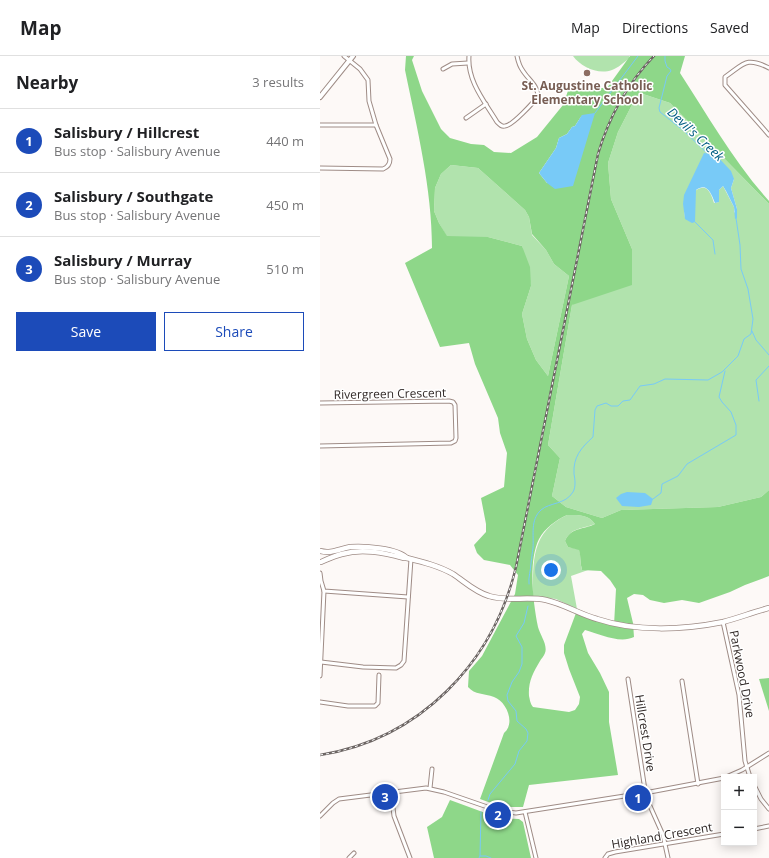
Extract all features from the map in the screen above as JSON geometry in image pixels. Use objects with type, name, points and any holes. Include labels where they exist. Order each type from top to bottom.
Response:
[{"type":"main road","points":[[320,551],[328,553],[351,547],[372,547],[395,552],[409,558]]},
{"type":"main road","points":[[320,551],[322,556],[321,563]]},
{"type":"main road","points":[[321,563],[340,554],[358,551],[377,552],[409,558],[444,569],[470,587],[489,596],[506,599],[529,598],[546,600],[597,620],[628,627],[661,628],[696,626],[723,621],[769,608]]},
{"type":"street","points":[[320,168],[383,169],[389,165],[390,159],[376,125],[369,101],[368,80],[360,70],[344,56]]},
{"type":"street","points":[[320,97],[353,56]]},
{"type":"street","points":[[469,56],[468,63],[471,78],[497,122],[500,125],[507,126],[538,96],[538,91],[523,71],[517,56]]},
{"type":"street","points":[[769,68],[753,61],[746,63],[725,77],[724,81],[769,135]]},
{"type":"street","points":[[443,69],[452,64],[468,63]]},
{"type":"street","points":[[466,118],[486,104]]},
{"type":"street","points":[[320,125],[376,125]]},
{"type":"street","name":"Rivergreen Crescent","points":[[320,403],[453,402],[455,405],[456,438],[455,441],[451,443],[320,446]]},
{"type":"street","points":[[321,662],[363,667],[396,668],[401,665],[404,661],[409,558]]},
{"type":"street","points":[[320,573],[320,581],[324,592],[320,676]]},
{"type":"street","points":[[324,592],[408,597]]},
{"type":"street","name":"Parkwood Drive","points":[[723,621],[739,695],[749,774]]},
{"type":"street","points":[[320,702],[348,706],[375,706],[378,704],[379,675]]},
{"type":"street","name":"Hillcrest Drive","points":[[628,679],[646,793],[650,806],[664,835],[668,858]]},
{"type":"street","points":[[682,681],[698,784]]},
{"type":"street","points":[[733,774],[769,753]]},
{"type":"street","points":[[430,788],[432,769]]},
{"type":"street","points":[[320,816],[339,799],[416,789],[430,788],[503,812],[516,813],[646,793],[721,779]]},
{"type":"street","points":[[757,791],[769,809]]},
{"type":"street","points":[[391,792],[394,816],[410,858]]},
{"type":"street","points":[[525,812],[536,858]]},
{"type":"street","points":[[757,828],[769,826]]},
{"type":"street","name":"Highland Crescent","points":[[605,858],[608,854],[616,852],[721,834]]},
{"type":"street","points":[[349,858],[354,853]]},
{"type":"green space","points":[[406,56],[414,56],[412,60],[422,91],[441,129],[450,138],[471,144],[484,145],[494,152],[511,153],[537,137],[563,105],[569,88],[607,88],[630,56],[685,56],[680,73],[744,171],[769,201],[769,204],[670,103],[640,93],[635,99],[618,132],[608,163],[611,199],[632,249],[632,285],[572,305],[548,445],[560,458],[552,496],[566,507],[602,518],[621,510],[718,507],[761,497],[769,490],[769,576],[699,603],[682,600],[664,603],[650,600],[643,595],[634,594],[627,598],[633,623],[634,637],[628,639],[610,638],[585,630],[582,634],[588,653],[609,692],[609,722],[618,775],[529,785],[523,807],[502,807],[480,799],[504,733],[508,729],[509,718],[506,708],[498,699],[477,693],[468,687],[469,671],[482,656],[515,594],[518,575],[510,565],[484,560],[477,553],[474,545],[486,532],[481,498],[504,487],[507,453],[500,433],[498,418],[475,364],[469,343],[440,347],[405,263],[432,248],[427,181],[405,70]],"holes":[[[582,115],[547,183],[539,173],[556,148],[559,138],[567,134],[572,127],[575,126]],[[451,165],[478,168],[525,210],[529,217],[532,234],[546,250],[554,264],[569,276],[548,376],[536,360],[527,339],[522,314],[531,286],[530,267],[522,246],[488,237],[447,236],[434,211],[435,188],[441,174]],[[567,515],[575,515],[589,518],[595,524],[574,531],[565,541],[568,547],[579,550],[582,570],[601,571],[616,589],[614,625],[576,613],[564,645],[564,653],[580,697],[579,704],[575,710],[569,712],[533,707],[529,696],[529,686],[537,665],[545,654],[546,650],[545,643],[538,627],[534,606],[532,582],[534,559],[541,535],[555,522]]]},
{"type":"green space","points":[[573,56],[629,56],[630,58],[614,69],[607,71],[596,71],[580,64]]},
{"type":"green space","points":[[640,93],[670,103],[769,204],[769,490],[761,497],[718,507],[621,510],[602,518],[566,507],[552,496],[560,458],[548,445],[572,305],[632,249],[611,199],[608,163],[618,132],[635,99]],"holes":[[[734,179],[731,188],[737,209],[734,213],[734,207],[723,186],[719,190],[719,202],[714,203],[710,192],[703,188],[695,191],[695,222],[685,218],[684,200],[688,189]]]},
{"type":"green space","points":[[451,165],[478,168],[525,210],[529,217],[532,235],[546,250],[554,264],[569,276],[548,376],[536,360],[527,339],[522,314],[531,286],[522,246],[488,237],[447,237],[439,223],[434,211],[435,188],[441,174]]},
{"type":"green space","points":[[567,515],[579,515],[586,517],[595,524],[574,531],[565,541],[568,547],[579,549],[582,570],[588,570],[571,576],[577,609],[556,599],[533,596],[534,559],[540,539],[546,530],[555,522]]},
{"type":"green space","points":[[769,678],[769,711],[759,679]]},
{"type":"green space","points":[[450,800],[499,818],[519,819],[523,822],[531,858],[434,858],[427,827],[442,817]]},
{"type":"water","points":[[595,113],[573,186],[555,189],[547,183],[539,173],[556,148],[559,138],[567,134],[572,127],[575,126],[582,115]]},
{"type":"water","points":[[704,153],[716,155],[731,171],[734,179],[731,188],[737,209],[737,218],[735,219],[734,207],[723,186],[719,190],[719,202],[715,203],[710,192],[706,188],[703,187],[696,190],[695,222],[692,223],[685,219],[683,204],[684,195]]},
{"type":"water","points":[[627,492],[645,493],[653,499],[651,505],[639,507],[622,506],[616,498]]},
{"type":"waterway","points":[[595,113],[638,56]]},
{"type":"waterway","name":"Devil's Creek","points":[[665,56],[667,67],[671,71],[667,76],[659,108],[660,112],[684,131],[709,155]]},
{"type":"waterway","name":"Devil's Creek","points":[[529,584],[535,518],[545,507],[566,499],[573,492],[575,485],[574,468],[576,458],[581,449],[593,437],[595,410],[597,406],[606,403],[611,406],[618,406],[623,401],[630,400],[640,386],[654,384],[665,379],[708,380],[722,372],[738,356],[744,339],[751,334],[753,319],[748,289],[741,269],[740,245],[736,218]]},
{"type":"waterway","points":[[695,222],[713,240],[715,254]]},
{"type":"waterway","points":[[752,331],[756,340],[769,355]]},
{"type":"waterway","points":[[759,401],[756,380],[769,366]]},
{"type":"waterway","points":[[653,499],[661,493],[662,484],[678,476],[687,464],[736,435],[736,425],[731,412],[719,397],[725,371]]},
{"type":"waterway","name":"Devil's Creek","points":[[488,800],[490,794],[515,764],[519,751],[527,741],[528,733],[526,729],[517,721],[516,711],[508,701],[507,695],[522,664],[522,647],[516,636],[524,623],[528,606]]},
{"type":"waterway","name":"Devil's Creek","points":[[479,858],[481,812]]},
{"type":"waterway","points":[[480,856],[491,858]]},
{"type":"railway","points":[[320,755],[356,746],[390,732],[420,714],[447,691],[470,664],[490,635],[505,602],[516,567],[598,154],[613,114],[635,78],[654,56]]},
{"type":"place","name":"St. Augustine Catholic Elementary School","points":[[587,73]]},
{"type":"place","name":"Salisbury / Murray","points":[[385,797]]},
{"type":"place","name":"Salisbury / Hillcrest","points":[[638,798]]},
{"type":"place","name":"Salisbury / Southgate","points":[[498,815]]}]
